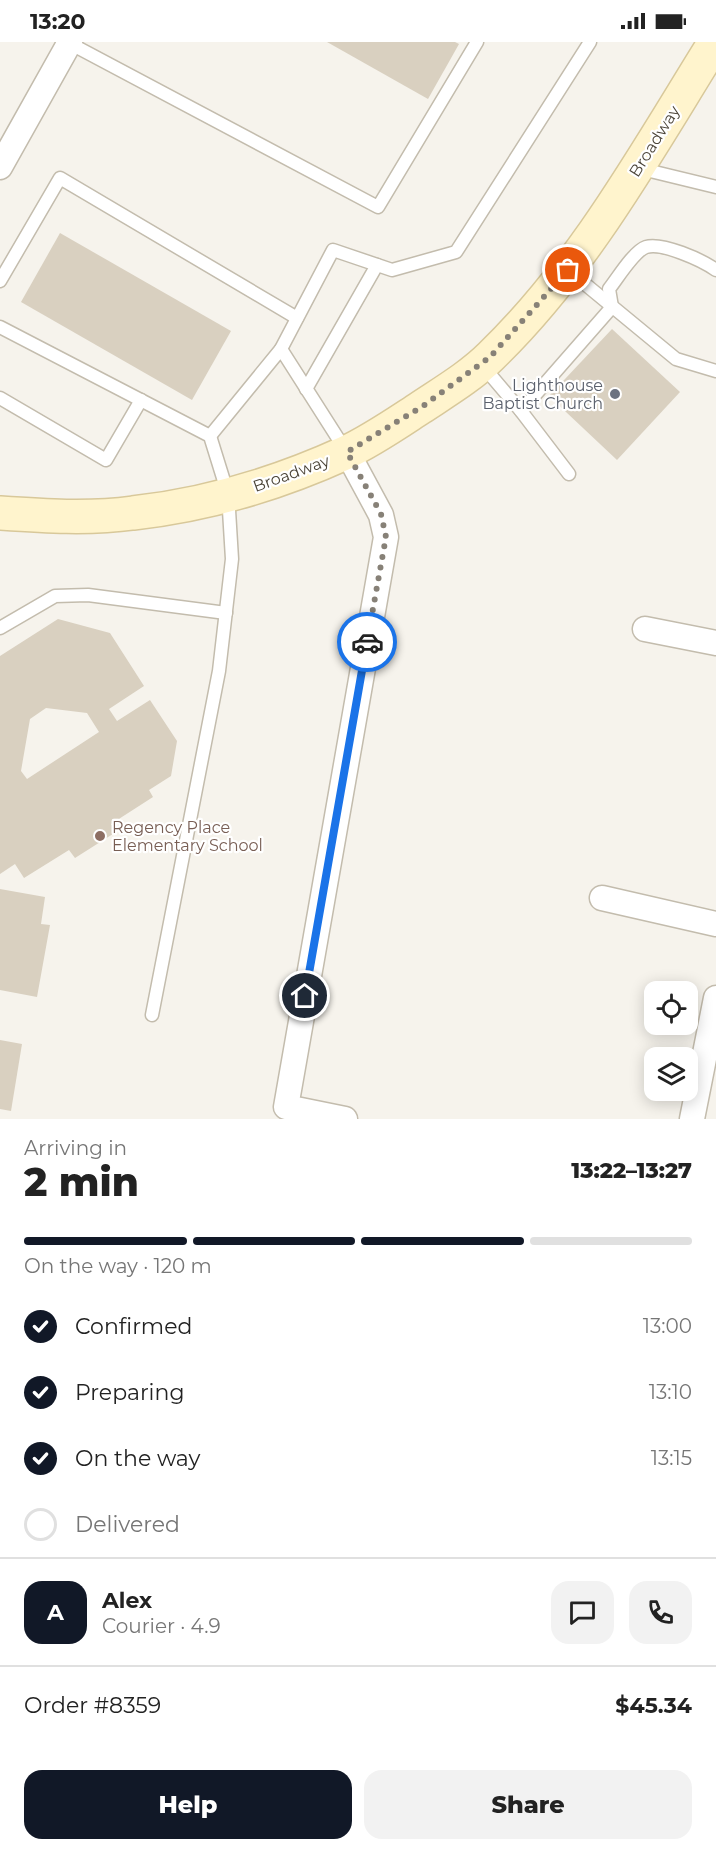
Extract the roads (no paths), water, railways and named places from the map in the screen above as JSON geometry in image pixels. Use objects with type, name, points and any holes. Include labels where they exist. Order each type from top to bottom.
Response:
[{"type":"main road","name":"Broadway","points":[[0,514],[60,517],[132,514],[202,502],[272,481],[347,452],[409,415],[481,364],[534,310],[568,270],[637,168],[714,46]]},
{"type":"street","points":[[0,167],[70,43]]},
{"type":"street","points":[[345,1119],[286,1107],[386,537],[381,514],[347,452]]},
{"type":"street","points":[[645,629],[716,643]]},
{"type":"street","points":[[602,898],[716,924]]},
{"type":"street","points":[[692,1119],[716,998]]},
{"type":"lane","points":[[70,43],[378,207],[477,42]]},
{"type":"lane","points":[[210,436],[281,349],[333,250],[392,270],[456,252],[590,42]]},
{"type":"lane","points":[[637,168],[716,187]]},
{"type":"lane","points":[[0,281],[60,178],[297,318]]},
{"type":"lane","points":[[612,307],[609,289],[637,254],[646,247],[665,249],[703,261],[716,270]]},
{"type":"lane","points":[[306,388],[378,265]]},
{"type":"lane","points":[[568,270],[676,359],[716,371]]},
{"type":"lane","points":[[521,411],[612,307]]},
{"type":"lane","points":[[0,327],[210,436],[228,494],[232,559],[219,671],[152,1015]]},
{"type":"lane","points":[[281,349],[347,452]]},
{"type":"lane","points":[[481,364],[521,411],[569,474]]},
{"type":"lane","points":[[0,398],[106,460],[141,400]]},
{"type":"lane","points":[[0,628],[55,596],[88,595],[226,613]]},
{"type":"place","name":"Lighthouse Baptist Church","points":[[615,394]]},
{"type":"place","name":"Regency Place Elementary School","points":[[100,836]]}]
